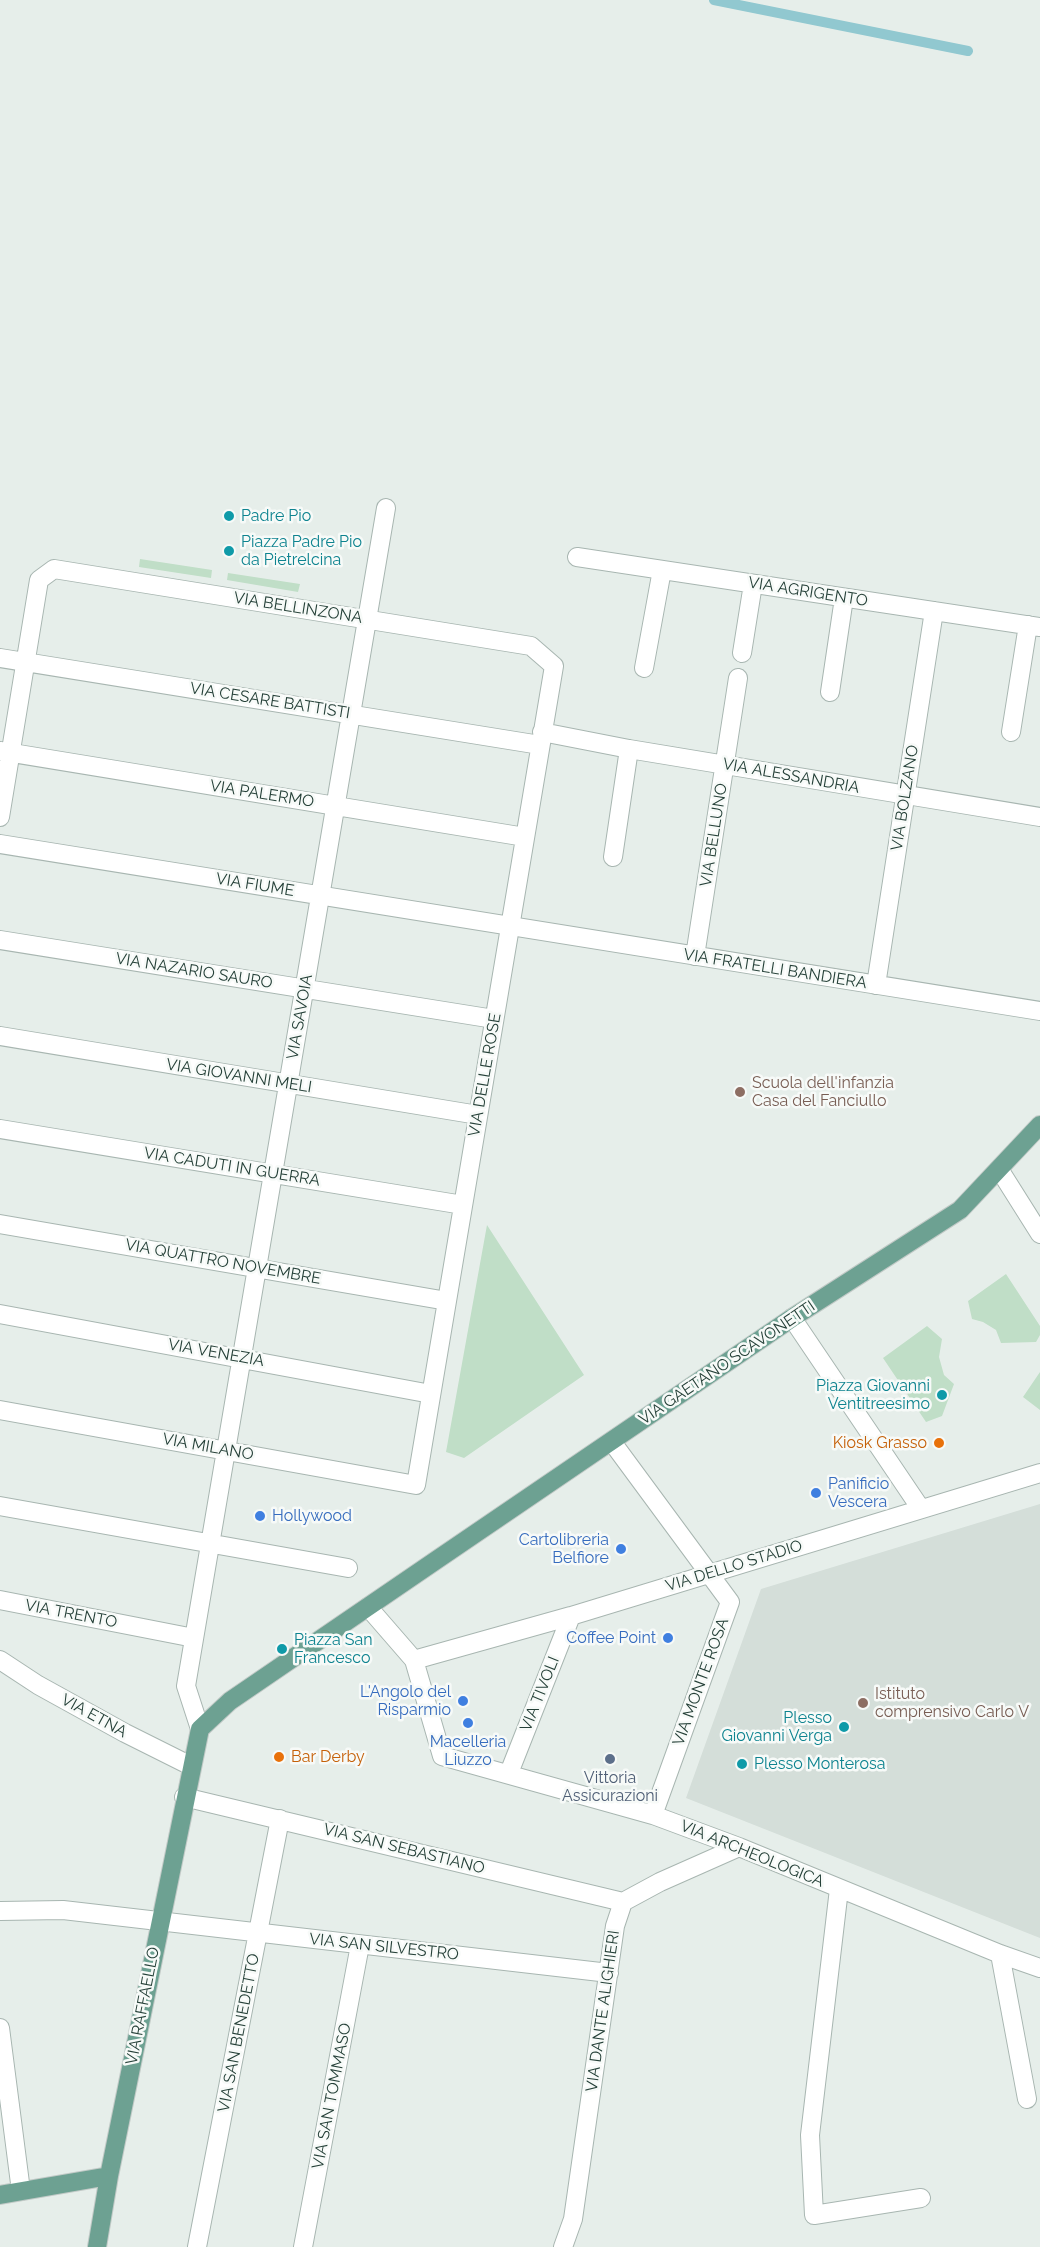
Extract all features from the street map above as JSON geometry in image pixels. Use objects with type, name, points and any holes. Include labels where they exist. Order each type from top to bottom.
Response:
[{"type":"main road","name":"VIA GAETANO SCAVONETTI","points":[[200,1729],[230,1701],[792,1318],[960,1210],[1040,1125]]},
{"type":"main road","name":"VIA RAFFAELLO","points":[[97,2247],[159,1922],[200,1729]]},
{"type":"main road","points":[[0,2195],[109,2176]]},
{"type":"street","name":"VIA SAVOIA","points":[[200,1729],[186,1686],[386,508]]},
{"type":"street","name":"VIA AGRIGENTO","points":[[577,557],[1034,626]]},
{"type":"street","name":"VIA BELLINZONA","points":[[25,662],[39,580],[54,569],[531,646],[554,666]]},
{"type":"street","points":[[644,668],[662,570]]},
{"type":"street","points":[[742,652],[753,584]]},
{"type":"street","points":[[830,692],[844,598]]},
{"type":"street","name":"VIA BOLZANO","points":[[876,985],[934,611]]},
{"type":"street","points":[[1011,732],[1034,626]]},
{"type":"street","name":"VIA CESARE BATTISTI","points":[[0,658],[351,714],[541,738]]},
{"type":"street","points":[[0,817],[5,752],[25,662]]},
{"type":"street","name":"VIA DELLE ROSE","points":[[416,1485],[554,666]]},
{"type":"street","name":"VIA BELLUNO","points":[[695,956],[738,678]]},
{"type":"street","name":"VIA ALESSANDRIA","points":[[541,738],[725,764],[1040,818]]},
{"type":"street","points":[[613,857],[629,749]]},
{"type":"street","name":"VIA PALERMO","points":[[5,752],[525,837]]},
{"type":"street","name":"VIA FIUME","points":[[0,844],[510,926]]},
{"type":"street","name":"VIA FRATELLI BANDIERA","points":[[510,926],[1040,1011]]},
{"type":"street","name":"VIA NAZARIO SAURO","points":[[0,940],[494,1019]]},
{"type":"street","name":"VIA GIOVANNI MELI","points":[[0,1036],[478,1115]]},
{"type":"street","name":"VIA CADUTI IN GUERRA","points":[[0,1129],[463,1205]]},
{"type":"street","points":[[999,1169],[1040,1234]]},
{"type":"street","name":"VIA QUATTRO NOVEMBRE","points":[[0,1224],[447,1301]]},
{"type":"street","name":"VIA VENEZIA","points":[[0,1314],[431,1394]]},
{"type":"street","points":[[792,1318],[921,1509]]},
{"type":"street","name":"VIA MILANO","points":[[0,1410],[416,1485]]},
{"type":"street","name":"VIA MONTE ROSA","points":[[612,1442],[730,1602],[653,1815]]},
{"type":"street","name":"VIA DELLO STADIO","points":[[421,1658],[571,1616],[1040,1473]]},
{"type":"street","points":[[0,1506],[159,1534],[212,1535],[348,1568]]},
{"type":"street","name":"VIA TRENTO","points":[[0,1600],[194,1638]]},
{"type":"street","points":[[368,1607],[421,1658]]},
{"type":"street","name":"VIA TIVOLI","points":[[509,1773],[571,1616]]},
{"type":"street","name":"VIA ARCHEOLOGICA","points":[[421,1658],[442,1756],[653,1815],[739,1847],[1000,1954],[1040,1968]]},
{"type":"street","name":"VIA ETNA","points":[[0,1660],[115,1728],[191,1766]]},
{"type":"street","name":"VIA SAN SEBASTIANO","points":[[184,1797],[623,1902]]},
{"type":"street","name":"VIA SAN BENEDETTO","points":[[197,2247],[280,1820]]},
{"type":"street","points":[[623,1902],[660,1882],[739,1847]]},
{"type":"street","points":[[839,1889],[810,2135],[814,2215],[921,2198]]},
{"type":"street","name":"VIA DANTE ALIGHIERI","points":[[563,2247],[573,2218],[615,1926],[623,1902]]},
{"type":"street","name":"VIA SAN SILVESTRO","points":[[0,1911],[63,1910],[609,1972]]},
{"type":"street","name":"VIA SAN TOMMASO","points":[[303,2247],[360,1945]]},
{"type":"street","points":[[1000,1954],[1027,2099]]},
{"type":"street","points":[[0,2028],[21,2191]]},
{"type":"shaded area","name":"Istituto comprensivo Carlo V","points":[[1040,1504],[1040,1938],[686,1798],[761,1589]]},
{"type":"green space","points":[[140,559],[212,570],[211,578],[139,567]]},
{"type":"green space","points":[[228,573],[300,584],[298,592],[227,580]]},
{"type":"green space","points":[[487,1225],[584,1375],[464,1458],[446,1452]]},
{"type":"green space","points":[[1006,1274],[1040,1326],[1040,1335],[1036,1342],[1001,1343],[996,1330],[983,1322],[972,1319],[968,1301]]},
{"type":"green space","points":[[927,1326],[942,1339],[939,1357],[944,1375],[954,1384],[942,1416],[926,1422],[883,1358]]},
{"type":"green space","points":[[1040,1372],[1040,1410],[1023,1397]]},
{"type":"waterway","points":[[714,0],[968,51]]},
{"type":"place","name":"Padre Pio","points":[[229,516]]},
{"type":"place","name":"Piazza Padre Pio da Pietrelcina","points":[[229,551]]},
{"type":"place","name":"Scuola dell'infanzia Casa del Fanciullo","points":[[740,1092]]},
{"type":"place","name":"Piazza Giovanni Ventitreesimo","points":[[942,1395]]},
{"type":"place","name":"Kiosk Grasso","points":[[939,1443]]},
{"type":"place","name":"Panificio Vescera","points":[[816,1493]]},
{"type":"place","name":"Hollywood","points":[[260,1516]]},
{"type":"place","name":"Cartolibreria Belfiore","points":[[621,1549]]},
{"type":"place","name":"Coffee Point","points":[[668,1638]]},
{"type":"place","name":"Piazza San Francesco","points":[[282,1649]]},
{"type":"place","name":"L'Angolo del Risparmio","points":[[463,1701]]},
{"type":"place","name":"Istituto comprensivo Carlo V","points":[[863,1703]]},
{"type":"place","name":"Macelleria Liuzzo","points":[[468,1723]]},
{"type":"place","name":"Plesso Giovanni Verga","points":[[844,1727]]},
{"type":"place","name":"Bar Derby","points":[[279,1757]]},
{"type":"place","name":"Vittoria Assicurazioni","points":[[610,1759]]},
{"type":"place","name":"Plesso Monterosa","points":[[742,1764]]}]
